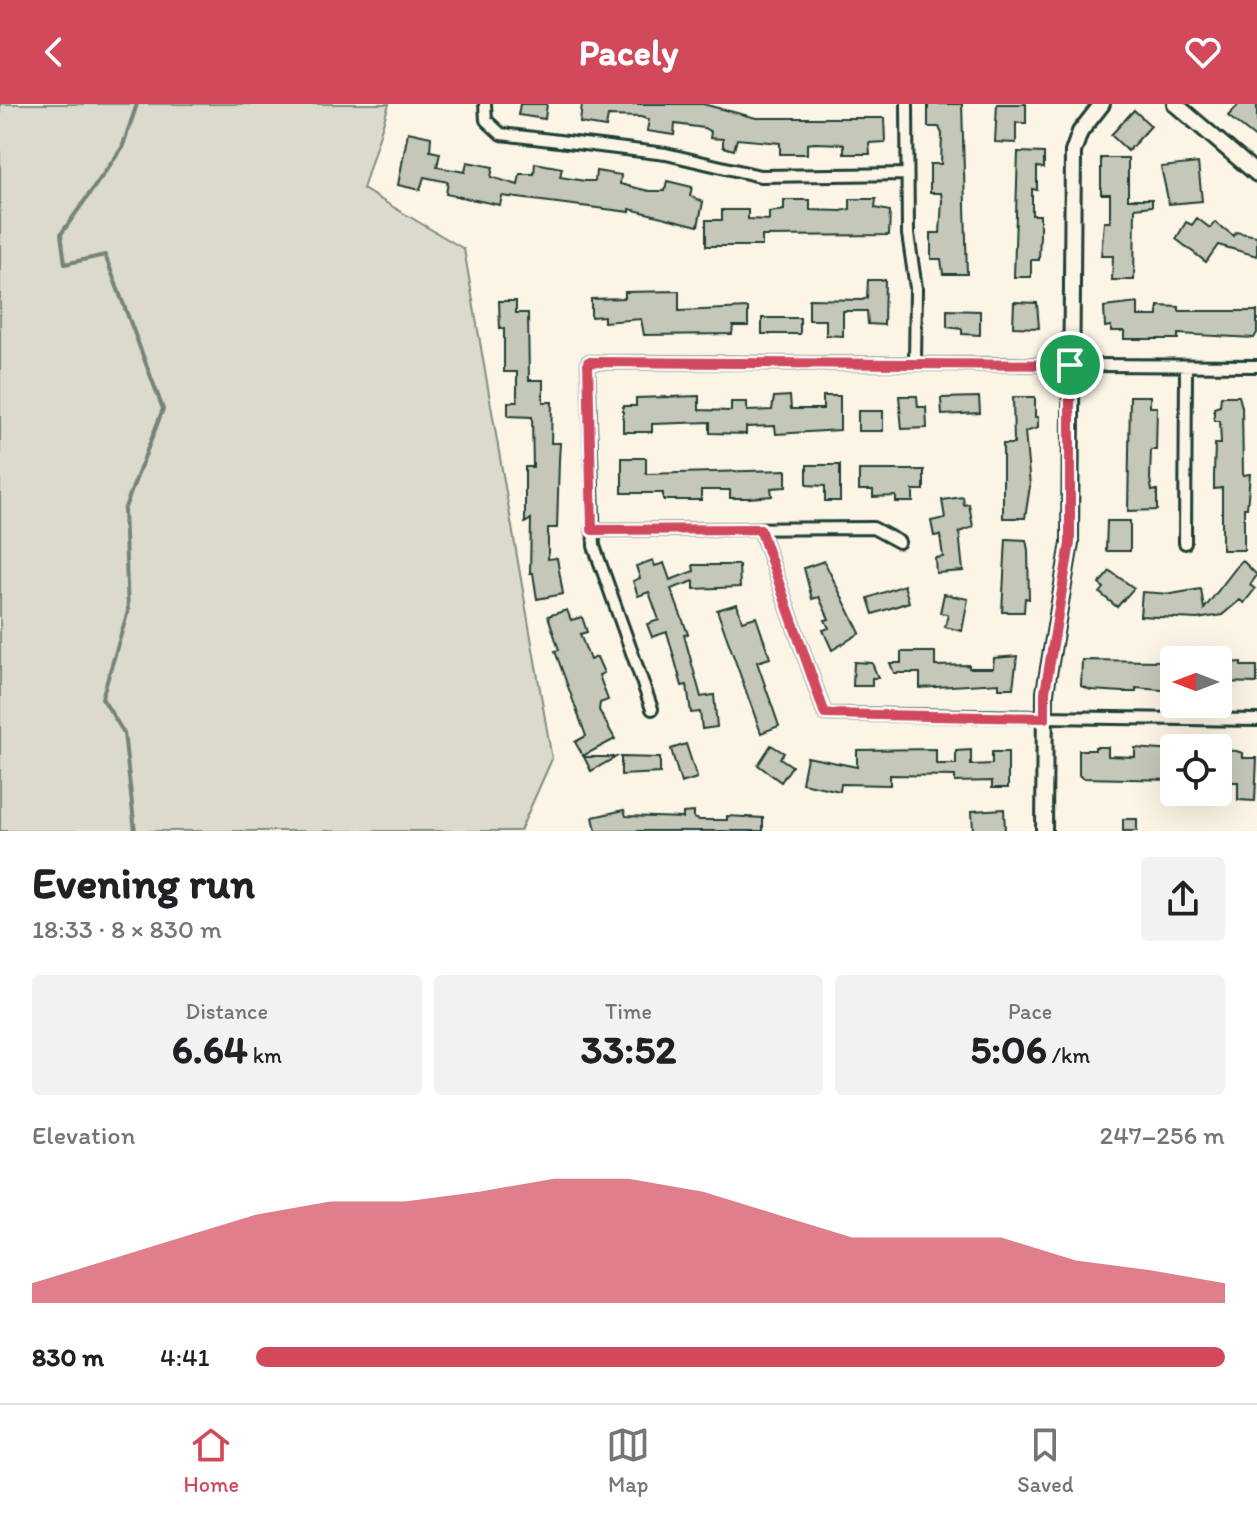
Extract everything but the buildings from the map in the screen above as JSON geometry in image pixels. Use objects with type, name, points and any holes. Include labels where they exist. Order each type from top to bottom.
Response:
[{"type":"street","points":[[485,104],[486,120],[493,129],[518,136],[666,154],[760,176],[907,174]]},
{"type":"street","points":[[907,104],[908,234],[916,288],[915,363]]},
{"type":"street","points":[[1044,831],[1045,692],[1070,543],[1073,152],[1080,132],[1102,104]]},
{"type":"street","points":[[1175,104],[1257,174]]},
{"type":"street","points":[[652,709],[598,563],[592,530],[588,362],[1257,366]]},
{"type":"street","points":[[1185,543],[1186,367]]},
{"type":"street","points":[[592,530],[873,528],[899,542]]},
{"type":"street","points":[[760,529],[825,714],[1257,720]]},
{"type":"shaded area","points":[[0,104],[389,104],[363,189],[464,249],[552,759],[520,831],[0,831]]},
{"type":"waterway","points":[[135,831],[124,733],[102,698],[128,611],[124,510],[163,409],[105,255],[65,264],[61,234],[122,148],[137,104]]},
{"type":"route","points":[[588,362],[1070,365],[1070,543],[1045,692],[1045,718],[825,714],[760,529],[592,530],[588,362]]}]
